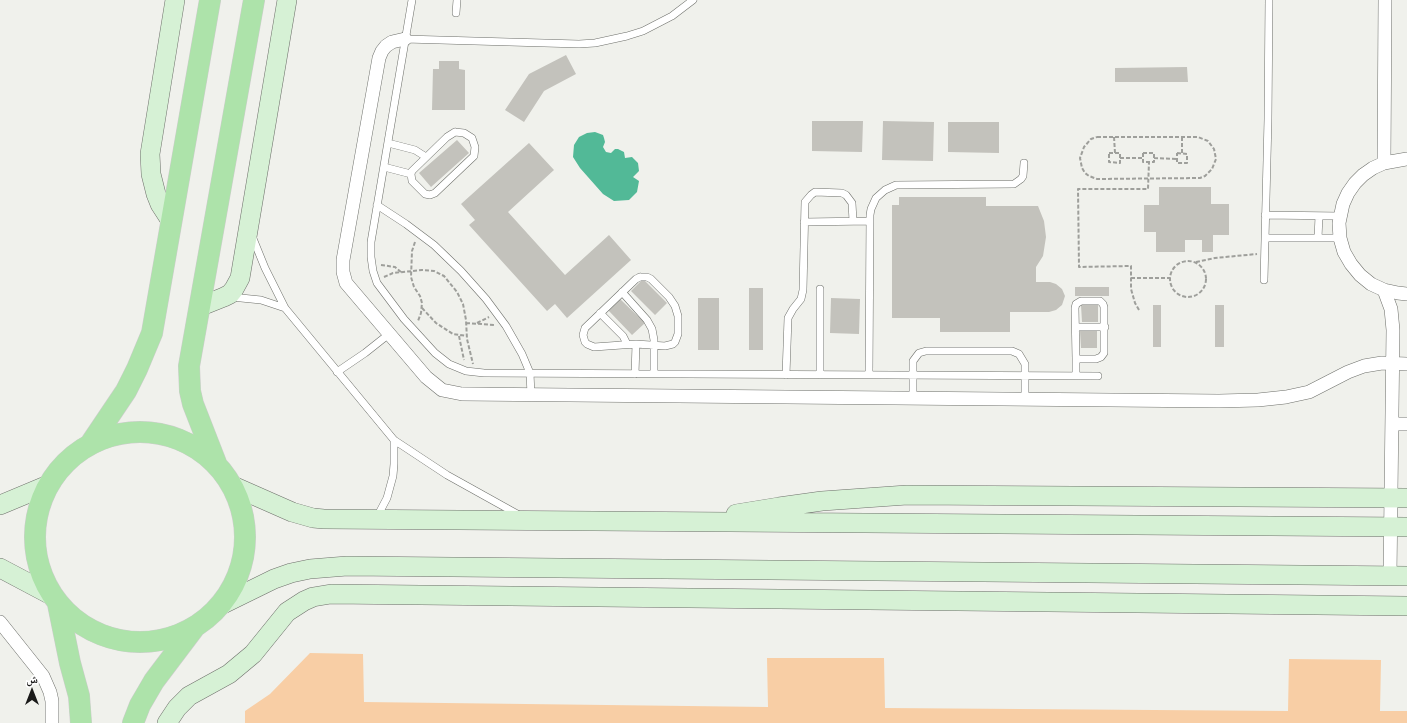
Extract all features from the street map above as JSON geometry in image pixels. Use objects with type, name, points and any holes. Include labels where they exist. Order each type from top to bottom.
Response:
[{"type":"main road","points":[[91,443],[126,391],[152,333],[210,0]]},
{"type":"main road","points":[[216,464],[193,404],[189,379],[190,353],[254,0]]},
{"type":"main road","points":[[131,432],[147,432],[163,434],[179,439],[194,446],[216,464],[233,486],[239,499],[244,519],[246,539],[244,558],[238,578],[221,605],[209,617],[182,634],[149,642],[132,642],[99,634],[83,626],[70,616],[55,600],[42,577],[36,559],[34,540],[35,522],[40,503],[48,485],[64,464],[74,454],[91,443],[110,436],[131,432]]},
{"type":"main road","points":[[55,600],[79,696],[81,723]]},
{"type":"main road","points":[[133,723],[140,705],[154,681],[196,626]]},
{"type":"street","points":[[171,221],[162,208],[156,194],[151,174],[150,154],[175,0]]},
{"type":"street","points":[[199,307],[224,297],[234,289],[240,278],[287,0]]},
{"type":"street","points":[[1384,163],[1385,0]]},
{"type":"street","points":[[405,39],[392,42],[386,46],[379,58],[343,260],[343,272],[346,283],[426,377],[442,390],[462,394],[531,395],[1219,401],[1278,398],[1309,392],[1348,372],[1364,366],[1392,363],[1407,364]]},
{"type":"street","points":[[1407,160],[1384,163],[1368,172],[1355,183],[1348,193],[1340,216],[1340,238],[1344,252],[1360,275],[1371,284],[1384,290],[1407,294]]},
{"type":"street","points":[[221,605],[274,579],[310,569],[347,566],[1399,576],[1399,498],[1392,424],[1393,320],[1384,290]]},
{"type":"street","points":[[1392,424],[1407,424]]},
{"type":"street","points":[[0,505],[48,485]]},
{"type":"street","points":[[233,486],[303,516],[324,519],[695,523],[1399,527]]},
{"type":"street","points":[[695,523],[779,506],[907,495],[1399,498]]},
{"type":"street","points":[[0,568],[55,600]]},
{"type":"street","points":[[488,595],[489,568]]},
{"type":"street","points":[[167,723],[183,701],[197,691],[229,674],[241,665],[265,642],[287,612],[313,597],[331,594],[1407,606]]},
{"type":"street","points":[[0,622],[43,676],[52,701],[52,723]]},
{"type":"lane","points":[[412,0],[371,242],[372,264],[377,283],[414,330],[442,359],[458,368],[475,373],[1098,376]]},
{"type":"lane","points":[[456,13],[457,0]]},
{"type":"lane","points":[[405,39],[579,44],[596,43],[622,38],[643,31],[672,16],[693,0]]},
{"type":"lane","points":[[1264,280],[1269,0]]},
{"type":"lane","points":[[455,132],[469,135],[474,142],[475,152],[471,160],[435,193],[428,194],[423,192],[412,181],[411,174],[414,168],[447,137],[455,132]]},
{"type":"lane","points":[[388,143],[415,150],[426,157]]},
{"type":"lane","points":[[869,375],[870,221],[871,209],[876,198],[885,190],[902,184],[1010,185],[1021,179],[1024,171],[1024,163]]},
{"type":"lane","points":[[384,167],[411,174]]},
{"type":"lane","points":[[786,375],[788,318],[792,309],[801,298],[803,290],[805,202],[811,194],[820,192],[837,192],[846,195],[852,203],[852,221]]},
{"type":"lane","points":[[377,205],[419,234],[461,271],[497,314],[506,326],[522,354],[530,373],[531,395]]},
{"type":"lane","points":[[1265,215],[1340,216]]},
{"type":"lane","points":[[1318,216],[1318,238]]},
{"type":"lane","points":[[804,222],[870,221]]},
{"type":"lane","points":[[249,227],[265,268],[285,308],[394,440],[453,479],[531,521]]},
{"type":"lane","points":[[1265,238],[1340,238]]},
{"type":"lane","points":[[643,277],[647,278],[669,297],[675,306],[678,316],[678,334],[675,342],[669,346],[627,344],[594,347],[585,342],[583,335],[585,328],[622,292],[636,279],[643,277]]},
{"type":"lane","points":[[820,290],[820,375]]},
{"type":"lane","points":[[622,292],[647,320],[652,329],[654,345],[654,374]]},
{"type":"lane","points":[[224,297],[261,300],[285,308]]},
{"type":"lane","points":[[1076,359],[1096,359],[1103,355],[1105,348],[1103,304],[1098,301],[1083,300],[1076,306],[1076,327],[1076,359],[1076,376]]},
{"type":"lane","points":[[600,313],[623,336],[627,344]]},
{"type":"lane","points":[[1076,327],[1105,326]]},
{"type":"lane","points":[[337,372],[389,334]]},
{"type":"lane","points":[[635,374],[636,344]]},
{"type":"lane","points":[[913,398],[914,358],[923,351],[1012,351],[1019,354],[1024,360],[1025,399]]},
{"type":"lane","points":[[376,519],[390,487],[394,464],[394,440]]},
{"type":"path","points":[[1097,137],[1114,137],[1198,137],[1208,141],[1212,145],[1216,159],[1212,169],[1205,176],[1200,178],[1097,179],[1089,176],[1082,168],[1080,158],[1081,152],[1087,143],[1097,137]]},
{"type":"path","points":[[1114,137],[1115,153]]},
{"type":"path","points":[[1182,137],[1182,154]]},
{"type":"path","points":[[1109,153],[1115,153],[1120,153],[1120,163],[1109,162],[1109,153]]},
{"type":"path","points":[[1143,153],[1154,153],[1154,162],[1143,162],[1143,158],[1143,153]]},
{"type":"path","points":[[1177,153],[1187,154],[1187,163],[1177,163],[1177,159],[1177,153]]},
{"type":"path","points":[[1120,158],[1143,158]]},
{"type":"path","points":[[1154,158],[1177,159]]},
{"type":"path","points":[[1139,310],[1133,297],[1131,266],[1079,267],[1078,189],[1148,189],[1149,162]]},
{"type":"path","points":[[414,330],[422,308],[421,299],[412,282],[411,272],[412,251],[419,234]]},
{"type":"path","points":[[1196,262],[1206,274],[1205,284],[1199,293],[1190,297],[1179,295],[1172,288],[1170,278],[1176,264],[1186,260],[1196,262],[1214,258],[1264,254]]},
{"type":"path","points":[[372,264],[392,266],[402,272]]},
{"type":"path","points":[[377,283],[386,276],[402,272],[428,270],[440,273],[444,276],[458,292],[465,312],[467,336],[475,373]]},
{"type":"path","points":[[1131,278],[1170,278]]},
{"type":"path","points":[[422,308],[436,323],[453,334],[467,336]]},
{"type":"path","points":[[476,324],[497,314]]},
{"type":"path","points":[[466,323],[506,326]]},
{"type":"path","points":[[459,336],[466,371]]},
{"type":"shaded area","points":[[595,132],[603,135],[605,142],[603,147],[606,152],[611,153],[615,149],[618,149],[624,152],[625,158],[632,157],[638,163],[639,171],[633,177],[639,181],[637,192],[629,200],[614,201],[603,194],[580,168],[573,157],[574,145],[579,137],[587,133]]},
{"type":"shaded area","points":[[310,653],[363,654],[364,702],[768,707],[767,658],[884,658],[885,708],[1288,711],[1289,659],[1381,660],[1380,711],[1407,711],[1407,723],[245,723],[245,711],[270,694]]},
{"type":"building","points":[[566,55],[576,74],[544,91],[524,122],[505,110],[529,74]]},
{"type":"building","points":[[439,61],[459,61],[459,69],[465,70],[465,110],[432,110],[433,69],[439,69]]},
{"type":"building","points":[[1187,67],[1188,82],[1115,82],[1115,68]]},
{"type":"building","points":[[812,121],[863,121],[862,152],[812,151]]},
{"type":"building","points":[[883,121],[934,122],[933,161],[882,160]]},
{"type":"building","points":[[948,122],[999,122],[999,153],[948,152]]},
{"type":"building","points":[[457,140],[469,153],[431,187],[419,173]]},
{"type":"building","points":[[529,143],[554,170],[508,212],[565,275],[609,235],[631,260],[567,318],[555,304],[547,311],[469,225],[475,220],[461,204]]},
{"type":"building","points":[[1159,187],[1211,187],[1211,204],[1229,204],[1229,235],[1213,235],[1213,252],[1202,252],[1202,240],[1185,240],[1185,252],[1156,252],[1156,232],[1144,232],[1144,205],[1159,205]]},
{"type":"building","points":[[899,197],[986,197],[986,206],[1038,206],[1044,221],[1046,237],[1043,256],[1036,267],[1036,282],[1050,282],[1056,284],[1062,289],[1065,296],[1062,305],[1056,310],[1049,312],[1010,312],[1010,332],[940,332],[940,318],[892,318],[892,205],[899,205]]},
{"type":"building","points":[[643,279],[667,303],[655,315],[631,291]]},
{"type":"building","points":[[1075,287],[1109,287],[1109,296],[1075,296]]},
{"type":"building","points":[[749,288],[763,288],[763,350],[749,350]]},
{"type":"building","points":[[698,298],[719,298],[719,350],[698,350]]},
{"type":"building","points":[[831,298],[860,299],[859,334],[830,333]]},
{"type":"building","points":[[620,299],[645,323],[632,335],[608,310]]},
{"type":"building","points":[[1098,304],[1098,322],[1082,322],[1081,305]]},
{"type":"building","points":[[1153,305],[1161,305],[1161,347],[1153,347]]},
{"type":"building","points":[[1215,305],[1224,305],[1224,347],[1215,347]]},
{"type":"building","points":[[1080,331],[1097,331],[1097,348],[1081,348]]}]
